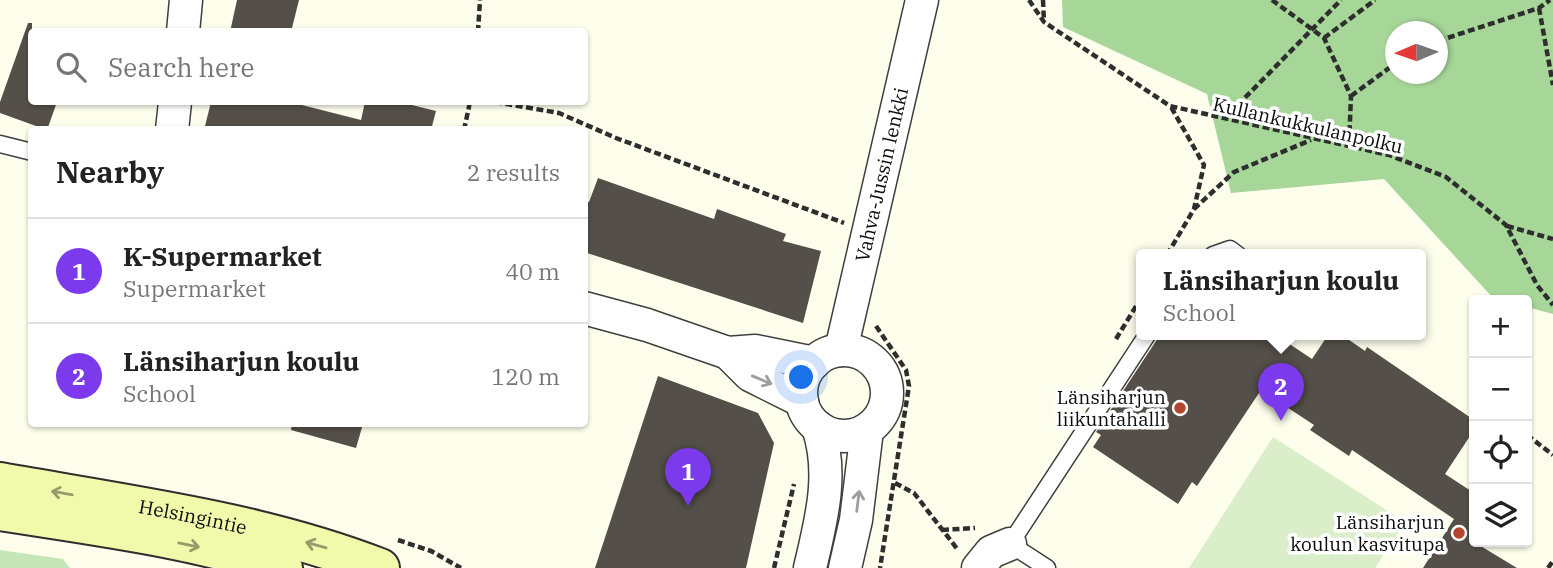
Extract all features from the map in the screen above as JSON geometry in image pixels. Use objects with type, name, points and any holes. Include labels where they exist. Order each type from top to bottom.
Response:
[{"type":"main road","name":"Helsingintie","points":[[0,482],[282,568]]},
{"type":"main road","name":"Helsingintie","points":[[0,511],[260,529],[340,552],[380,568]]},
{"type":"street","points":[[183,28],[186,0]]},
{"type":"street","name":"Vahva-Jussin lenkki","points":[[827,356],[868,232],[922,0]]},
{"type":"street","points":[[172,126],[175,105]]},
{"type":"street","points":[[588,310],[647,325],[728,353],[755,351],[827,356],[852,351],[871,359],[878,366],[887,385],[882,415],[867,430],[858,434],[837,436],[810,414],[750,375],[728,353]]},
{"type":"street","points":[[810,568],[822,514],[826,477],[825,448],[810,414],[803,381],[827,356]]},
{"type":"street","points":[[845,568],[856,520],[867,430]]},
{"type":"street","points":[[972,564],[991,552],[997,539]]},
{"type":"lane","points":[[0,144],[28,151]]},
{"type":"lane","points":[[1047,568],[997,539],[1143,340]]},
{"type":"path","points":[[478,28],[480,0]]},
{"type":"path","name":"Kullankukkulanpolku","points":[[1030,0],[1044,22],[1170,106],[1389,155],[1446,177],[1506,225],[1538,285],[1553,305]]},
{"type":"path","points":[[1043,0],[1044,22]]},
{"type":"path","points":[[1272,0],[1324,38],[1351,96],[1349,145]]},
{"type":"path","points":[[1223,120],[1341,0]]},
{"type":"path","points":[[1324,38],[1375,0]]},
{"type":"path","points":[[1448,37],[1539,8],[1550,0]]},
{"type":"path","points":[[1539,8],[1553,85]]},
{"type":"path","points":[[1351,96],[1385,70]]},
{"type":"path","points":[[465,126],[469,105]]},
{"type":"path","points":[[512,105],[559,113],[616,138],[868,232]]},
{"type":"path","points":[[1170,106],[1204,165],[1194,209]]},
{"type":"path","points":[[1171,249],[1194,209],[1234,172],[1312,139]]},
{"type":"path","points":[[1506,225],[1553,239]]},
{"type":"path","points":[[876,317],[882,338],[906,370],[909,386],[880,568]]},
{"type":"path","points":[[1532,439],[1553,455]]},
{"type":"path","points":[[774,568],[795,479]]},
{"type":"path","points":[[895,483],[914,493],[972,564]]},
{"type":"path","points":[[942,530],[975,528],[997,539]]},
{"type":"path","points":[[1548,568],[1553,561]]},
{"type":"green space","points":[[1062,0],[1553,0],[1553,314],[1532,308],[1532,295],[1490,295],[1384,179],[1231,193],[1207,94],[1063,27]]},
{"type":"green space","points":[[1273,437],[1405,522],[1375,568],[1189,568]]},
{"type":"green space","points":[[0,550],[63,559],[70,568],[0,568]]},
{"type":"building","points":[[237,0],[299,0],[292,28],[231,28]]},
{"type":"building","points":[[28,23],[32,23],[32,28],[28,28],[28,105],[56,105],[48,126],[36,126],[0,113],[0,102]]},
{"type":"building","points":[[210,105],[302,105],[361,120],[364,105],[412,105],[436,111],[432,126],[205,126]]},
{"type":"building","points":[[598,178],[714,219],[717,209],[786,234],[783,241],[821,251],[803,323],[588,253],[589,202]]},
{"type":"building","points":[[1157,340],[1284,340],[1312,359],[1325,340],[1349,340],[1365,351],[1367,347],[1469,417],[1469,438],[1445,474],[1469,490],[1469,547],[1482,547],[1517,568],[1423,568],[1454,519],[1352,450],[1349,456],[1310,430],[1314,425],[1261,390],[1197,486],[1192,482],[1178,504],[1093,447],[1101,435],[1096,432]]},
{"type":"building","points":[[658,376],[758,413],[774,443],[746,568],[595,568]]},
{"type":"building","points":[[292,427],[362,427],[356,448],[291,430]]},
{"type":"place","name":"Länsiharjun liikuntahalli","points":[[1180,408]]},
{"type":"place","name":"Länsiharjun koulu","points":[[1281,421]]},
{"type":"place","name":"K-Supermarket","points":[[688,506]]},
{"type":"place","name":"Länsiharjun koulun kasvitupa","points":[[1459,533]]}]
